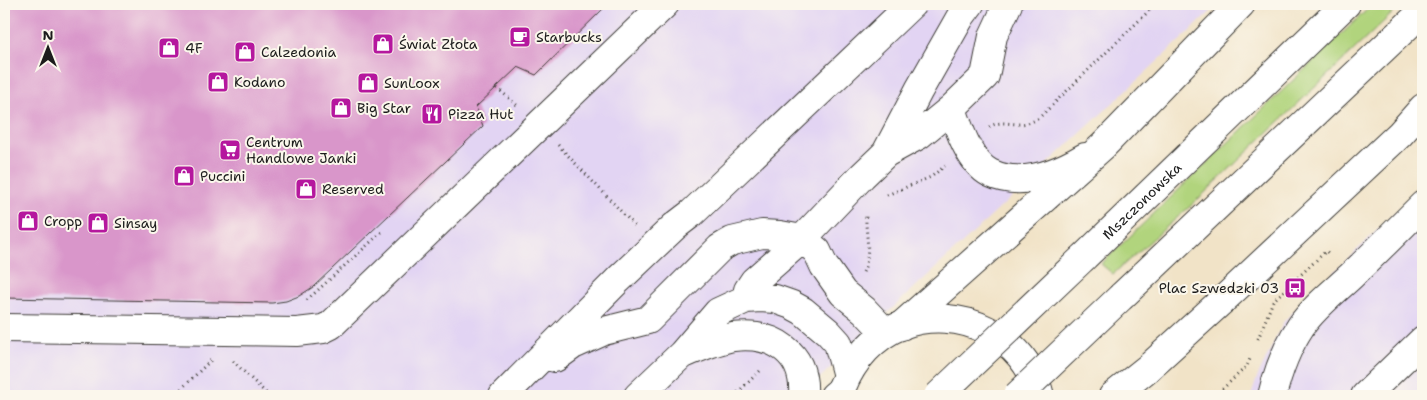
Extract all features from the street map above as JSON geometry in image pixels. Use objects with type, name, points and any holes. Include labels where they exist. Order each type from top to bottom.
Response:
[{"type":"main road","points":[[4,328],[297,332],[323,329],[337,319],[665,4]]},
{"type":"main road","points":[[504,396],[618,280],[675,226],[692,213],[912,4]]},
{"type":"main road","points":[[886,153],[918,90],[960,16],[970,4]]},
{"type":"main road","points":[[746,300],[748,290],[754,281],[802,239],[886,153],[919,135],[952,108],[985,76],[993,36],[1008,4]]},
{"type":"main road","points":[[840,390],[863,352],[894,329],[1103,146],[1241,4]]},
{"type":"main road","name":"Mszczonowska","points":[[938,396],[1346,4]]},
{"type":"main road","points":[[1018,396],[1423,11]]},
{"type":"main road","points":[[952,108],[960,133],[978,161],[989,172],[1004,178],[1042,177],[1069,167],[1103,146]]},
{"type":"main road","points":[[1113,396],[1148,368],[1225,298],[1386,147],[1423,108]]},
{"type":"main road","points":[[1272,396],[1279,369],[1302,324],[1328,296],[1423,205]]},
{"type":"main road","points":[[504,396],[573,345],[604,331],[648,320],[720,248],[732,241],[762,234],[802,239],[816,251],[843,293],[864,310],[894,329]]},
{"type":"main road","points":[[638,396],[682,354],[718,312],[746,300],[760,298],[792,305],[803,311],[838,343],[840,390]]},
{"type":"main road","points":[[894,329],[917,320],[951,319],[983,328],[998,336],[1023,359],[1032,374],[1040,396]]},
{"type":"main road","points":[[682,354],[734,337],[769,340],[784,348],[799,364],[802,373],[803,396]]},
{"type":"main road","points":[[1365,396],[1423,340]]},
{"type":"main road","points":[[1131,396],[1138,389],[1148,368]]},
{"type":"path","points":[[986,129],[992,125],[1002,123],[1030,124],[1039,118],[1156,4]]},
{"type":"path","points":[[497,88],[519,107],[512,113]]},
{"type":"path","points":[[883,196],[931,177],[946,165]]},
{"type":"path","points":[[857,279],[863,272],[867,258],[866,211]]},
{"type":"path","points":[[302,304],[390,224]]},
{"type":"path","points":[[228,356],[269,396]]},
{"type":"path","points":[[734,396],[765,366]]},
{"type":"shaded area","points":[[4,4],[1219,4],[801,396],[4,396]]},
{"type":"shaded area","points":[[1423,186],[1423,396],[1251,396],[1257,378],[1284,321]]},
{"type":"green space","points":[[1373,4],[1402,4],[1194,203],[1113,274],[1101,264]]},
{"type":"building","name":"Centrum Handlowe Janki","points":[[4,4],[608,4],[536,75],[518,67],[476,107],[483,126],[313,287],[299,296],[286,301],[272,303],[4,298]]},
{"type":"place","name":"Starbucks","points":[[520,37]]},
{"type":"place","name":"Świat Złota","points":[[383,44]]},
{"type":"place","name":"4F","points":[[169,48]]},
{"type":"place","name":"Calzedonia","points":[[245,52]]},
{"type":"place","name":"Kodano","points":[[218,82]]},
{"type":"place","name":"SunLoox","points":[[368,83]]},
{"type":"place","name":"Big Star","points":[[341,108]]},
{"type":"place","name":"Pizza Hut","points":[[432,114]]},
{"type":"place","name":"Centrum Handlowe Janki","points":[[230,150]]},
{"type":"place","name":"Puccini","points":[[184,176]]},
{"type":"place","name":"Reserved","points":[[306,189]]},
{"type":"place","name":"Cropp","points":[[28,221]]},
{"type":"place","name":"Sinsay","points":[[98,223]]},
{"type":"place","name":"Plac Szwedzki 03","points":[[1295,288]]}]
